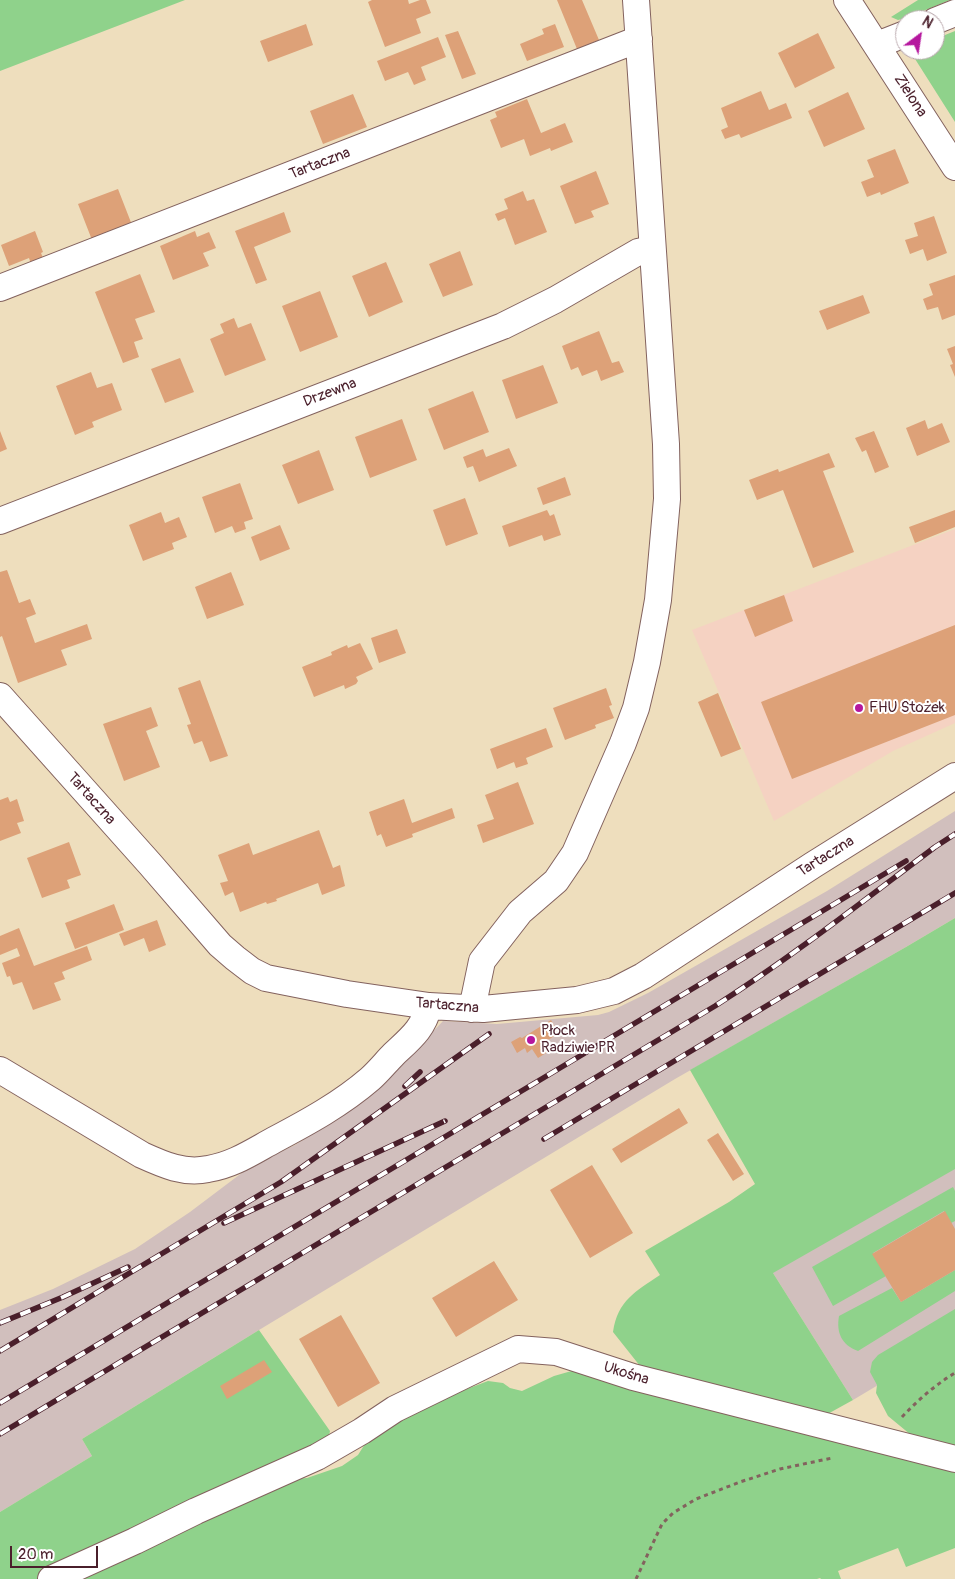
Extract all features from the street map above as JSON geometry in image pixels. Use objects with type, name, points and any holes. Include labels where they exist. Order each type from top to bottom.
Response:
[{"type":"street","points":[[472,1009],[482,961],[520,912],[556,881],[574,854],[623,743],[636,708],[647,662],[658,600],[667,499],[667,471],[636,0]]},
{"type":"street","name":"Zielona","points":[[847,0],[955,167]]},
{"type":"street","points":[[877,45],[895,38]]},
{"type":"street","name":"Tartaczna","points":[[0,288],[639,39]]},
{"type":"street","name":"Drzewna","points":[[0,521],[503,326],[555,300],[638,252],[652,249]]},
{"type":"street","name":"Tartaczna","points":[[0,696],[220,945],[252,971],[266,978],[304,987],[429,1006],[483,1009],[577,1000],[614,990],[643,976],[813,865],[955,776]]},
{"type":"street","points":[[0,1070],[142,1155],[178,1169],[206,1170],[229,1165],[325,1112],[351,1095],[412,1038],[426,1020],[429,1006]]},
{"type":"street","name":"Ukośna","points":[[51,1579],[196,1511],[317,1458],[362,1431],[395,1408],[518,1348],[556,1352],[633,1377],[955,1459]]},
{"type":"path","points":[[636,1579],[662,1524],[673,1513],[696,1499],[740,1482],[780,1469],[832,1458],[881,1439],[920,1399],[955,1373]]},
{"type":"shaded area","points":[[955,529],[955,723],[893,751],[774,821],[692,630]]},
{"type":"shaded area","points":[[955,811],[955,918],[675,1079],[82,1439],[92,1456],[0,1512],[0,1310],[53,1289],[135,1249],[190,1212],[251,1166],[295,1145],[325,1126],[392,1074],[443,1021],[497,1024],[598,1015],[609,1012],[648,993],[827,891]]},
{"type":"shaded area","points":[[955,1135],[955,1339],[853,1400],[761,1254]]},
{"type":"green space","points":[[0,0],[185,0],[0,71]]},
{"type":"green space","points":[[918,0],[950,0],[926,10],[902,10]]},
{"type":"green space","points":[[955,31],[955,122],[916,60],[945,60],[945,35]]},
{"type":"green space","points":[[955,918],[955,1169],[773,1273],[853,1400],[824,1416],[640,1366],[613,1332],[615,1321],[623,1304],[635,1292],[660,1275],[645,1251],[729,1202],[755,1184],[690,1070]]},
{"type":"green space","points":[[953,1187],[955,1191],[955,1221],[951,1223],[944,1211],[873,1253],[886,1276],[833,1306],[812,1267]]},
{"type":"green space","points":[[955,1270],[955,1291],[858,1351],[841,1338],[838,1328],[839,1316],[892,1288],[901,1302]]},
{"type":"green space","points":[[955,1309],[955,1445],[948,1448],[911,1435],[888,1416],[876,1393],[877,1385],[870,1372],[872,1362],[878,1355]]},
{"type":"green space","points":[[259,1330],[330,1431],[328,1440],[40,1579],[0,1579],[0,1512],[92,1456],[82,1439]]},
{"type":"green space","points":[[575,1370],[955,1465],[955,1548],[906,1567],[898,1548],[838,1571],[841,1579],[69,1579],[281,1480],[307,1478],[342,1466],[358,1455],[370,1436],[451,1395],[488,1381],[503,1383],[510,1388],[522,1391],[554,1376]]},
{"type":"building","points":[[372,0],[408,0],[409,4],[426,0],[431,13],[416,19],[421,33],[385,47],[368,2]]},
{"type":"building","points":[[557,0],[582,0],[599,40],[577,49]]},
{"type":"building","points":[[306,24],[313,45],[268,62],[260,41]]},
{"type":"building","points":[[555,24],[564,47],[527,61],[520,44],[544,34],[542,29]]},
{"type":"building","points":[[458,31],[476,74],[462,79],[445,35]]},
{"type":"building","points":[[818,33],[835,68],[795,88],[778,53]]},
{"type":"building","points":[[438,37],[446,57],[421,67],[426,80],[414,85],[408,72],[385,81],[377,61]]},
{"type":"building","points":[[761,91],[769,110],[786,103],[792,118],[741,138],[739,134],[725,139],[721,130],[728,127],[721,108]]},
{"type":"building","points":[[848,92],[865,129],[824,147],[808,111]]},
{"type":"building","points":[[353,94],[367,127],[323,144],[310,111]]},
{"type":"building","points":[[527,99],[541,133],[565,123],[573,142],[551,151],[550,148],[530,156],[524,139],[501,148],[490,120],[497,117],[495,112]]},
{"type":"building","points":[[895,149],[909,183],[881,195],[880,192],[867,197],[861,182],[874,177],[867,160]]},
{"type":"building","points":[[596,171],[609,204],[591,211],[594,217],[575,224],[560,186]]},
{"type":"building","points":[[118,189],[132,225],[92,240],[78,204]]},
{"type":"building","points":[[523,191],[527,201],[534,199],[547,232],[515,245],[505,218],[498,221],[495,214],[508,209],[504,199]]},
{"type":"building","points":[[284,212],[291,232],[254,247],[267,280],[256,284],[235,231]]},
{"type":"building","points":[[934,216],[947,253],[927,261],[923,249],[910,254],[905,240],[918,236],[914,223]]},
{"type":"building","points":[[35,231],[43,252],[41,253],[43,258],[31,264],[29,258],[9,266],[1,245]]},
{"type":"building","points":[[195,231],[197,237],[209,232],[216,248],[203,253],[209,266],[173,280],[160,246]]},
{"type":"building","points":[[460,251],[473,285],[443,297],[429,264]]},
{"type":"building","points":[[386,262],[403,302],[369,317],[352,276]]},
{"type":"building","points":[[140,274],[155,312],[135,319],[143,339],[134,342],[139,357],[123,363],[95,292]]},
{"type":"building","points":[[955,275],[955,315],[942,320],[938,307],[927,310],[923,299],[933,295],[929,284]]},
{"type":"building","points":[[320,291],[338,337],[300,352],[282,306]]},
{"type":"building","points":[[863,295],[870,313],[827,330],[819,311]]},
{"type":"building","points":[[234,318],[238,328],[251,323],[266,360],[225,376],[210,339],[224,333],[220,324]]},
{"type":"building","points":[[599,331],[612,363],[619,361],[624,372],[601,381],[597,370],[582,376],[578,367],[571,370],[562,346]]},
{"type":"building","points":[[955,346],[955,377],[950,365],[953,364],[947,349]]},
{"type":"building","points":[[180,358],[194,392],[165,403],[151,369]]},
{"type":"building","points":[[543,365],[558,403],[516,419],[502,380]]},
{"type":"building","points":[[91,372],[97,388],[112,383],[122,410],[92,422],[94,427],[75,435],[56,386]]},
{"type":"building","points":[[473,391],[489,432],[444,450],[428,409]]},
{"type":"building","points":[[402,419],[417,460],[370,478],[355,437]]},
{"type":"building","points":[[925,420],[928,429],[942,423],[950,442],[917,456],[906,428]]},
{"type":"building","points":[[0,431],[7,449],[0,452]]},
{"type":"building","points":[[874,431],[889,467],[875,473],[866,450],[862,452],[855,438]]},
{"type":"building","points":[[509,448],[517,466],[479,482],[473,466],[467,468],[463,457],[483,449],[486,457]]},
{"type":"building","points":[[319,450],[334,490],[298,504],[282,465]]},
{"type":"building","points":[[829,453],[835,467],[823,471],[854,552],[813,568],[783,490],[757,500],[749,480],[778,469],[779,472]]},
{"type":"building","points":[[565,477],[571,495],[543,505],[537,488]]},
{"type":"building","points":[[240,483],[253,519],[244,522],[246,529],[235,533],[232,526],[215,533],[202,497]]},
{"type":"building","points":[[465,498],[478,534],[446,546],[433,510]]},
{"type":"building","points":[[547,510],[550,516],[554,514],[561,535],[544,541],[542,535],[509,547],[502,526]]},
{"type":"building","points":[[955,510],[955,527],[915,543],[909,527]]},
{"type":"building","points":[[161,512],[165,523],[179,517],[187,537],[172,543],[174,549],[143,561],[129,525]]},
{"type":"building","points":[[280,525],[290,549],[260,561],[251,537]]},
{"type":"building","points":[[7,570],[19,603],[30,599],[36,614],[26,618],[35,643],[87,624],[92,639],[61,650],[67,665],[18,683],[2,636],[0,637],[0,572]]},
{"type":"building","points":[[231,572],[244,605],[207,619],[195,587]]},
{"type":"building","points":[[784,595],[793,621],[755,637],[744,610]]},
{"type":"building","name":"FHU Stożek","points":[[955,625],[955,715],[792,779],[761,702]]},
{"type":"building","points":[[397,629],[406,653],[379,663],[371,638]]},
{"type":"building","points":[[360,643],[373,669],[356,677],[358,681],[356,684],[345,689],[344,685],[314,697],[302,667],[332,655],[331,652],[347,645],[348,648]]},
{"type":"building","points":[[200,680],[228,756],[210,762],[202,741],[194,744],[187,725],[191,724],[178,688]]},
{"type":"building","points":[[606,688],[612,705],[609,706],[614,718],[595,725],[596,728],[565,740],[553,708]]},
{"type":"building","points":[[718,693],[741,749],[721,757],[698,702]]},
{"type":"building","points":[[151,707],[158,726],[146,731],[160,767],[124,781],[103,724]]},
{"type":"building","points":[[546,728],[553,747],[526,758],[528,764],[516,768],[514,762],[497,769],[490,749]]},
{"type":"building","points":[[518,782],[534,824],[483,843],[477,825],[494,819],[485,795]]},
{"type":"building","points":[[8,797],[10,802],[17,799],[24,821],[17,823],[21,833],[0,841],[0,800]]},
{"type":"building","points":[[404,799],[412,823],[452,808],[455,818],[412,834],[413,837],[386,847],[381,834],[377,836],[369,812]]},
{"type":"building","points":[[319,830],[333,868],[340,865],[345,886],[322,895],[318,883],[276,899],[277,901],[267,904],[266,902],[240,912],[233,892],[225,896],[220,883],[228,881],[218,855],[249,843],[253,855]]},
{"type":"building","points":[[69,842],[81,875],[67,880],[70,888],[42,898],[27,858]]},
{"type":"building","points":[[114,904],[124,930],[75,949],[65,923]]},
{"type":"building","points":[[157,920],[166,945],[149,952],[144,938],[124,946],[119,934]]},
{"type":"building","points":[[19,928],[34,966],[87,946],[92,960],[62,972],[65,979],[54,983],[61,1000],[33,1010],[22,982],[13,985],[10,976],[7,977],[2,963],[20,956],[17,948],[0,955],[0,936]]},
{"type":"building","name":"Płock Radziwie PR","points":[[551,1020],[559,1033],[545,1042],[551,1050],[538,1058],[532,1049],[527,1053],[525,1048],[517,1053],[511,1042],[520,1037],[522,1038]]},
{"type":"building","points":[[679,1108],[688,1123],[621,1163],[612,1149]]},
{"type":"building","points":[[718,1133],[744,1174],[733,1181],[707,1140]]},
{"type":"building","points":[[592,1165],[633,1233],[590,1258],[550,1190]]},
{"type":"building","points":[[945,1211],[955,1229],[955,1270],[901,1302],[872,1254]]},
{"type":"building","points":[[494,1261],[518,1300],[456,1337],[432,1298]]},
{"type":"building","points":[[341,1315],[380,1383],[338,1407],[299,1339]]},
{"type":"building","points":[[264,1360],[272,1372],[227,1399],[220,1386]]},
{"type":"railway","points":[[0,1434],[715,1006],[799,948],[955,834]]},
{"type":"railway","points":[[0,1403],[906,861]]},
{"type":"railway","points":[[544,1139],[955,893]]},
{"type":"railway","points":[[0,1351],[281,1182],[489,1034]]},
{"type":"railway","points":[[405,1086],[420,1072]]},
{"type":"railway","points":[[224,1223],[445,1121]]},
{"type":"railway","points":[[0,1323],[128,1267]]},
{"type":"place","name":"FHU Stożek","points":[[859,708]]},
{"type":"place","name":"Płock Radziwie PR","points":[[531,1040]]}]
